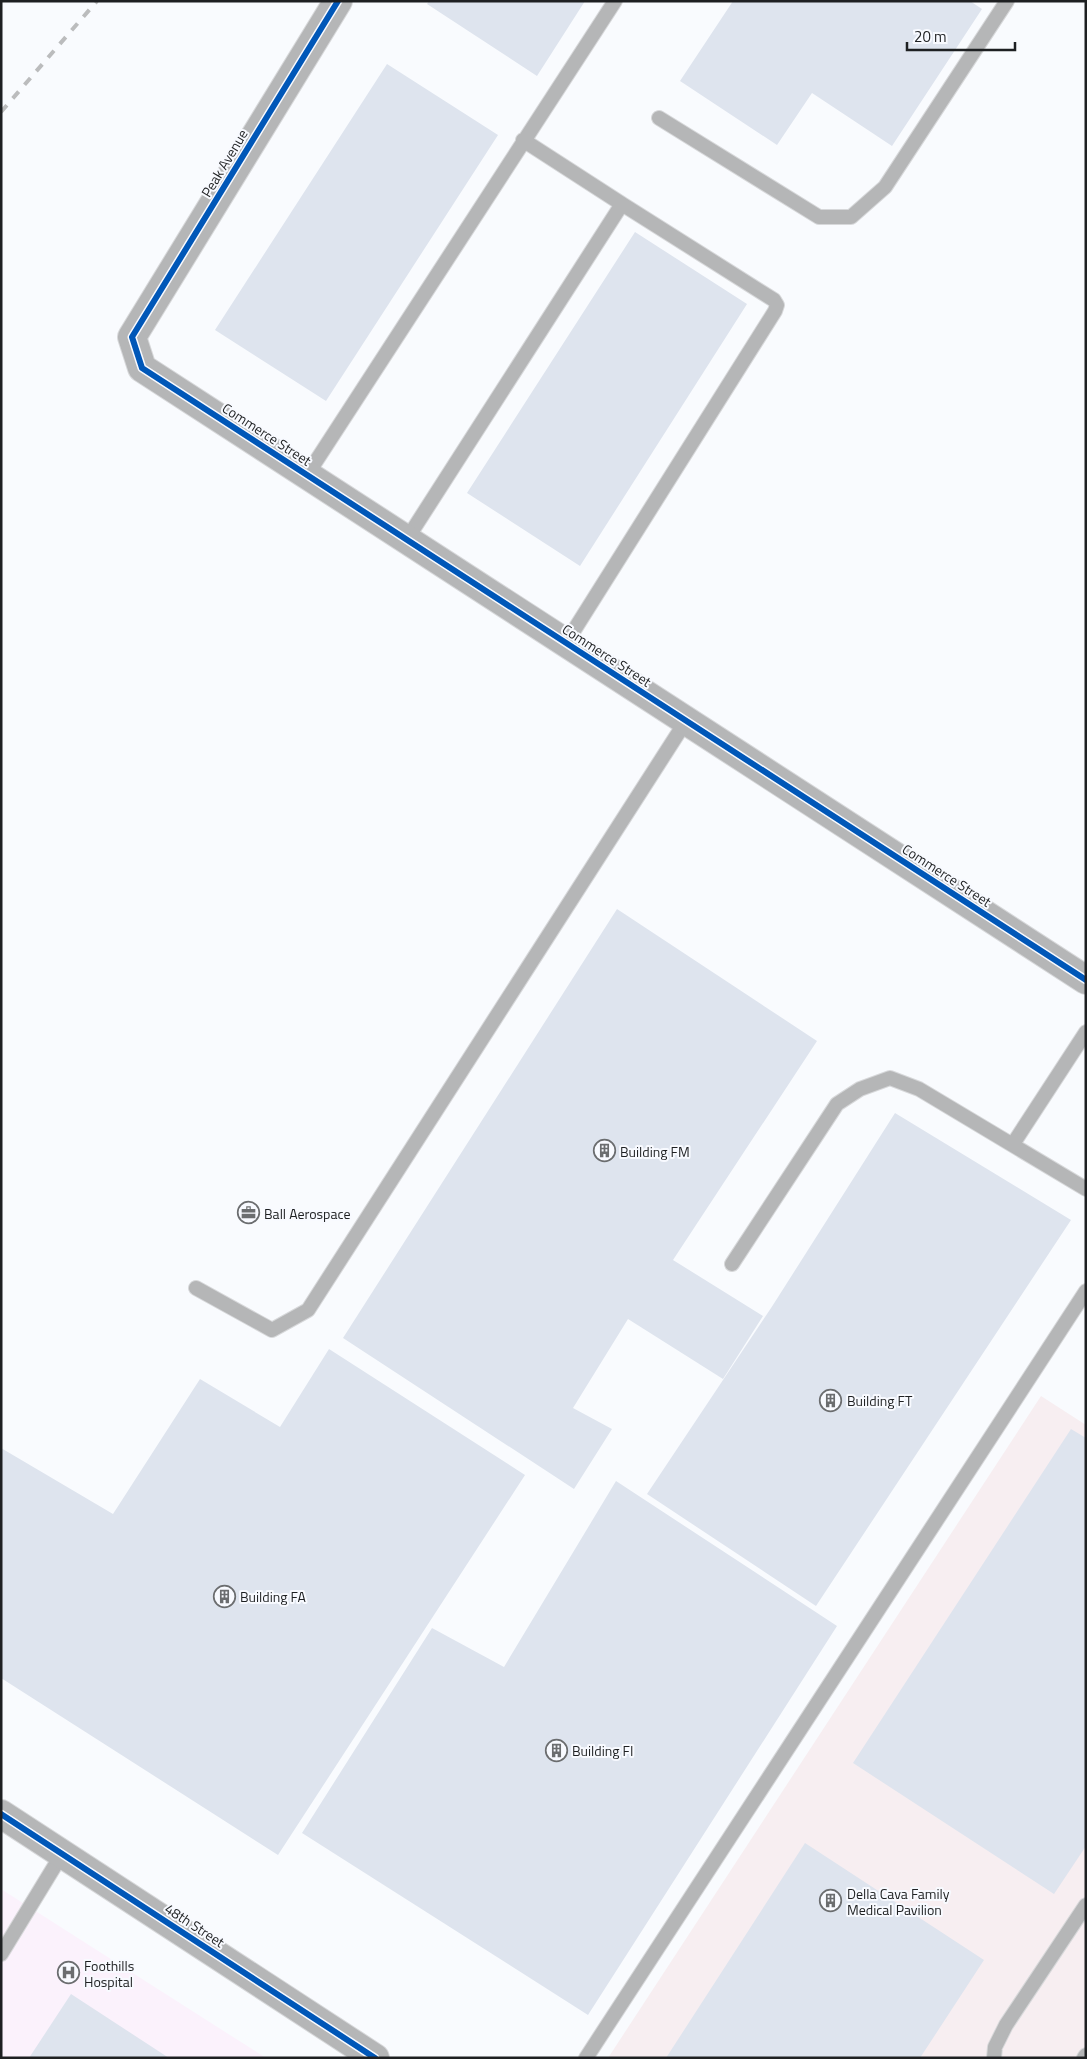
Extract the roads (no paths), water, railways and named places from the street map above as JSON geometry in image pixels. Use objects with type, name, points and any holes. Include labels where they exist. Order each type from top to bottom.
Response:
[{"type":"street","name":"Peak Avenue","points":[[132,337],[338,1]]},
{"type":"street","name":"Commerce Street","points":[[132,337],[142,368],[1086,980]]},
{"type":"street","name":"48th Street","points":[[1,1814],[375,2058]]},
{"type":"lane","points":[[307,475],[615,1]]},
{"type":"lane","points":[[659,118],[818,217],[851,217],[886,187],[1007,1]]},
{"type":"lane","points":[[523,140],[774,300],[776,305],[775,311],[566,643]]},
{"type":"lane","points":[[406,539],[622,204]]},
{"type":"lane","points":[[196,1288],[272,1330],[308,1310],[686,721]]},
{"type":"lane","points":[[1013,1144],[1086,1032]]},
{"type":"lane","points":[[732,1264],[837,1104],[860,1088],[890,1078],[919,1088],[1086,1189]]},
{"type":"lane","points":[[586,2058],[1086,1291]]},
{"type":"lane","points":[[1,1954],[62,1854]]},
{"type":"lane","points":[[994,2058],[995,2047],[1006,2025],[1086,1905]]},
{"type":"railway","points":[[1,112],[97,1]]},
{"type":"place","name":"Building FM","points":[[604,1151]]},
{"type":"place","name":"Ball Aerospace","points":[[248,1213]]},
{"type":"place","name":"Building FT","points":[[831,1400]]},
{"type":"place","name":"Building FA","points":[[224,1596]]},
{"type":"place","name":"Building FI","points":[[556,1750]]},
{"type":"place","name":"Della Cava Family Medical Pavilion","points":[[831,1901]]},
{"type":"place","name":"Foothills Hospital","points":[[68,1973]]}]
